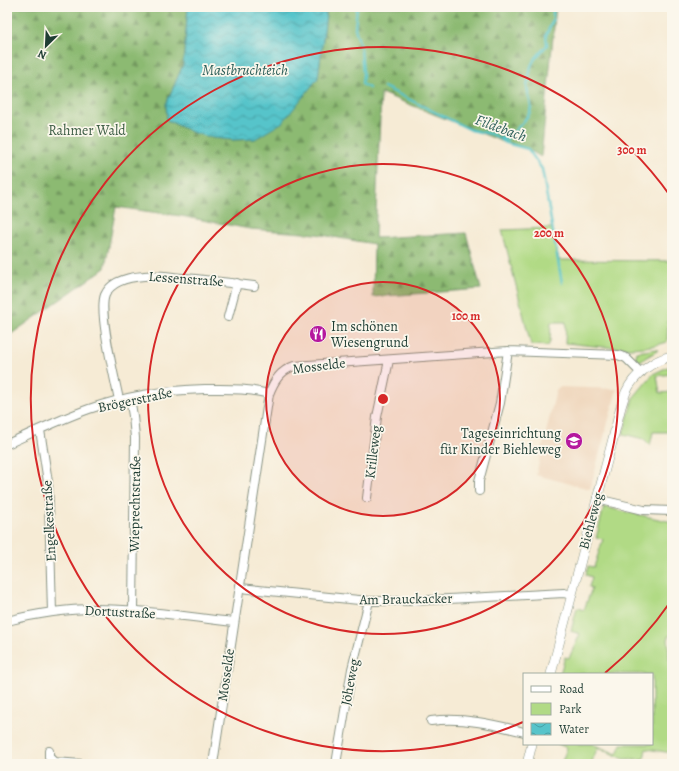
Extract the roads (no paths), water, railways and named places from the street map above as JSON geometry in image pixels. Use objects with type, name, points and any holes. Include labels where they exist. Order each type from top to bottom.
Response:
[{"type":"street","name":"Lessenstraße","points":[[119,400],[104,323],[103,303],[105,295],[112,285],[124,280],[146,275],[237,283],[254,286]]},
{"type":"street","name":"Lessenstraße","points":[[228,316],[237,283]]},
{"type":"street","name":"Mosselde","points":[[213,764],[269,394],[279,376],[287,369],[294,366],[508,352],[618,354],[626,358],[641,373]]},
{"type":"street","points":[[478,491],[479,481],[500,403],[508,352]]},
{"type":"street","points":[[641,373],[650,366],[672,356]]},
{"type":"street","name":"Krilleweg","points":[[367,498],[377,417],[388,360]]},
{"type":"street","name":"Biehleweg","points":[[551,673],[626,392],[633,381],[641,373]]},
{"type":"street","name":"Brögerstraße","points":[[7,444],[76,414],[119,400],[170,391],[210,389],[258,391],[269,394]]},
{"type":"street","name":"Wieprechtstraße","points":[[130,398],[135,438],[133,611]]},
{"type":"street","name":"Engelkestraße","points":[[40,430],[48,490],[52,612]]},
{"type":"street","points":[[597,499],[644,510],[672,511]]},
{"type":"street","name":"Am Brauckacker","points":[[240,588],[369,601],[411,601],[564,593],[572,595]]},
{"type":"street","name":"Jöheweg","points":[[336,764],[352,669],[369,601]]},
{"type":"street","name":"Dortustraße","points":[[7,621],[52,612],[93,609],[133,611],[234,622]]},
{"type":"street","points":[[431,721],[462,720],[496,725],[523,732]]},
{"type":"street","points":[[527,764],[532,745]]},
{"type":"street","points":[[49,751],[49,758],[54,762],[82,764]]},
{"type":"water","name":"Mastbruchteich","points":[[188,7],[327,7],[318,78],[283,122],[255,139],[233,140],[213,138],[194,133],[167,120],[166,104],[183,65]]},
{"type":"waterway","points":[[163,7],[168,9]]},
{"type":"waterway","name":"Fildebach","points":[[357,7],[355,28],[361,49],[363,74],[362,84],[369,88]]},
{"type":"waterway","points":[[500,138],[507,139],[524,121],[530,112],[531,106],[527,87],[531,66],[534,60],[547,45],[546,35],[553,20],[553,7]]},
{"type":"waterway","name":"Fildebach","points":[[384,87],[471,130],[491,134],[506,143],[528,149],[542,169],[562,283]]},
{"type":"place","name":"Im schönen Wiesengrund","points":[[318,334]]},
{"type":"place","name":"Tageseinrichtung für Kinder Biehleweg","points":[[574,441]]},
{"type":"park label","name":"Rahmer Wald","points":[[87,130]]}]
